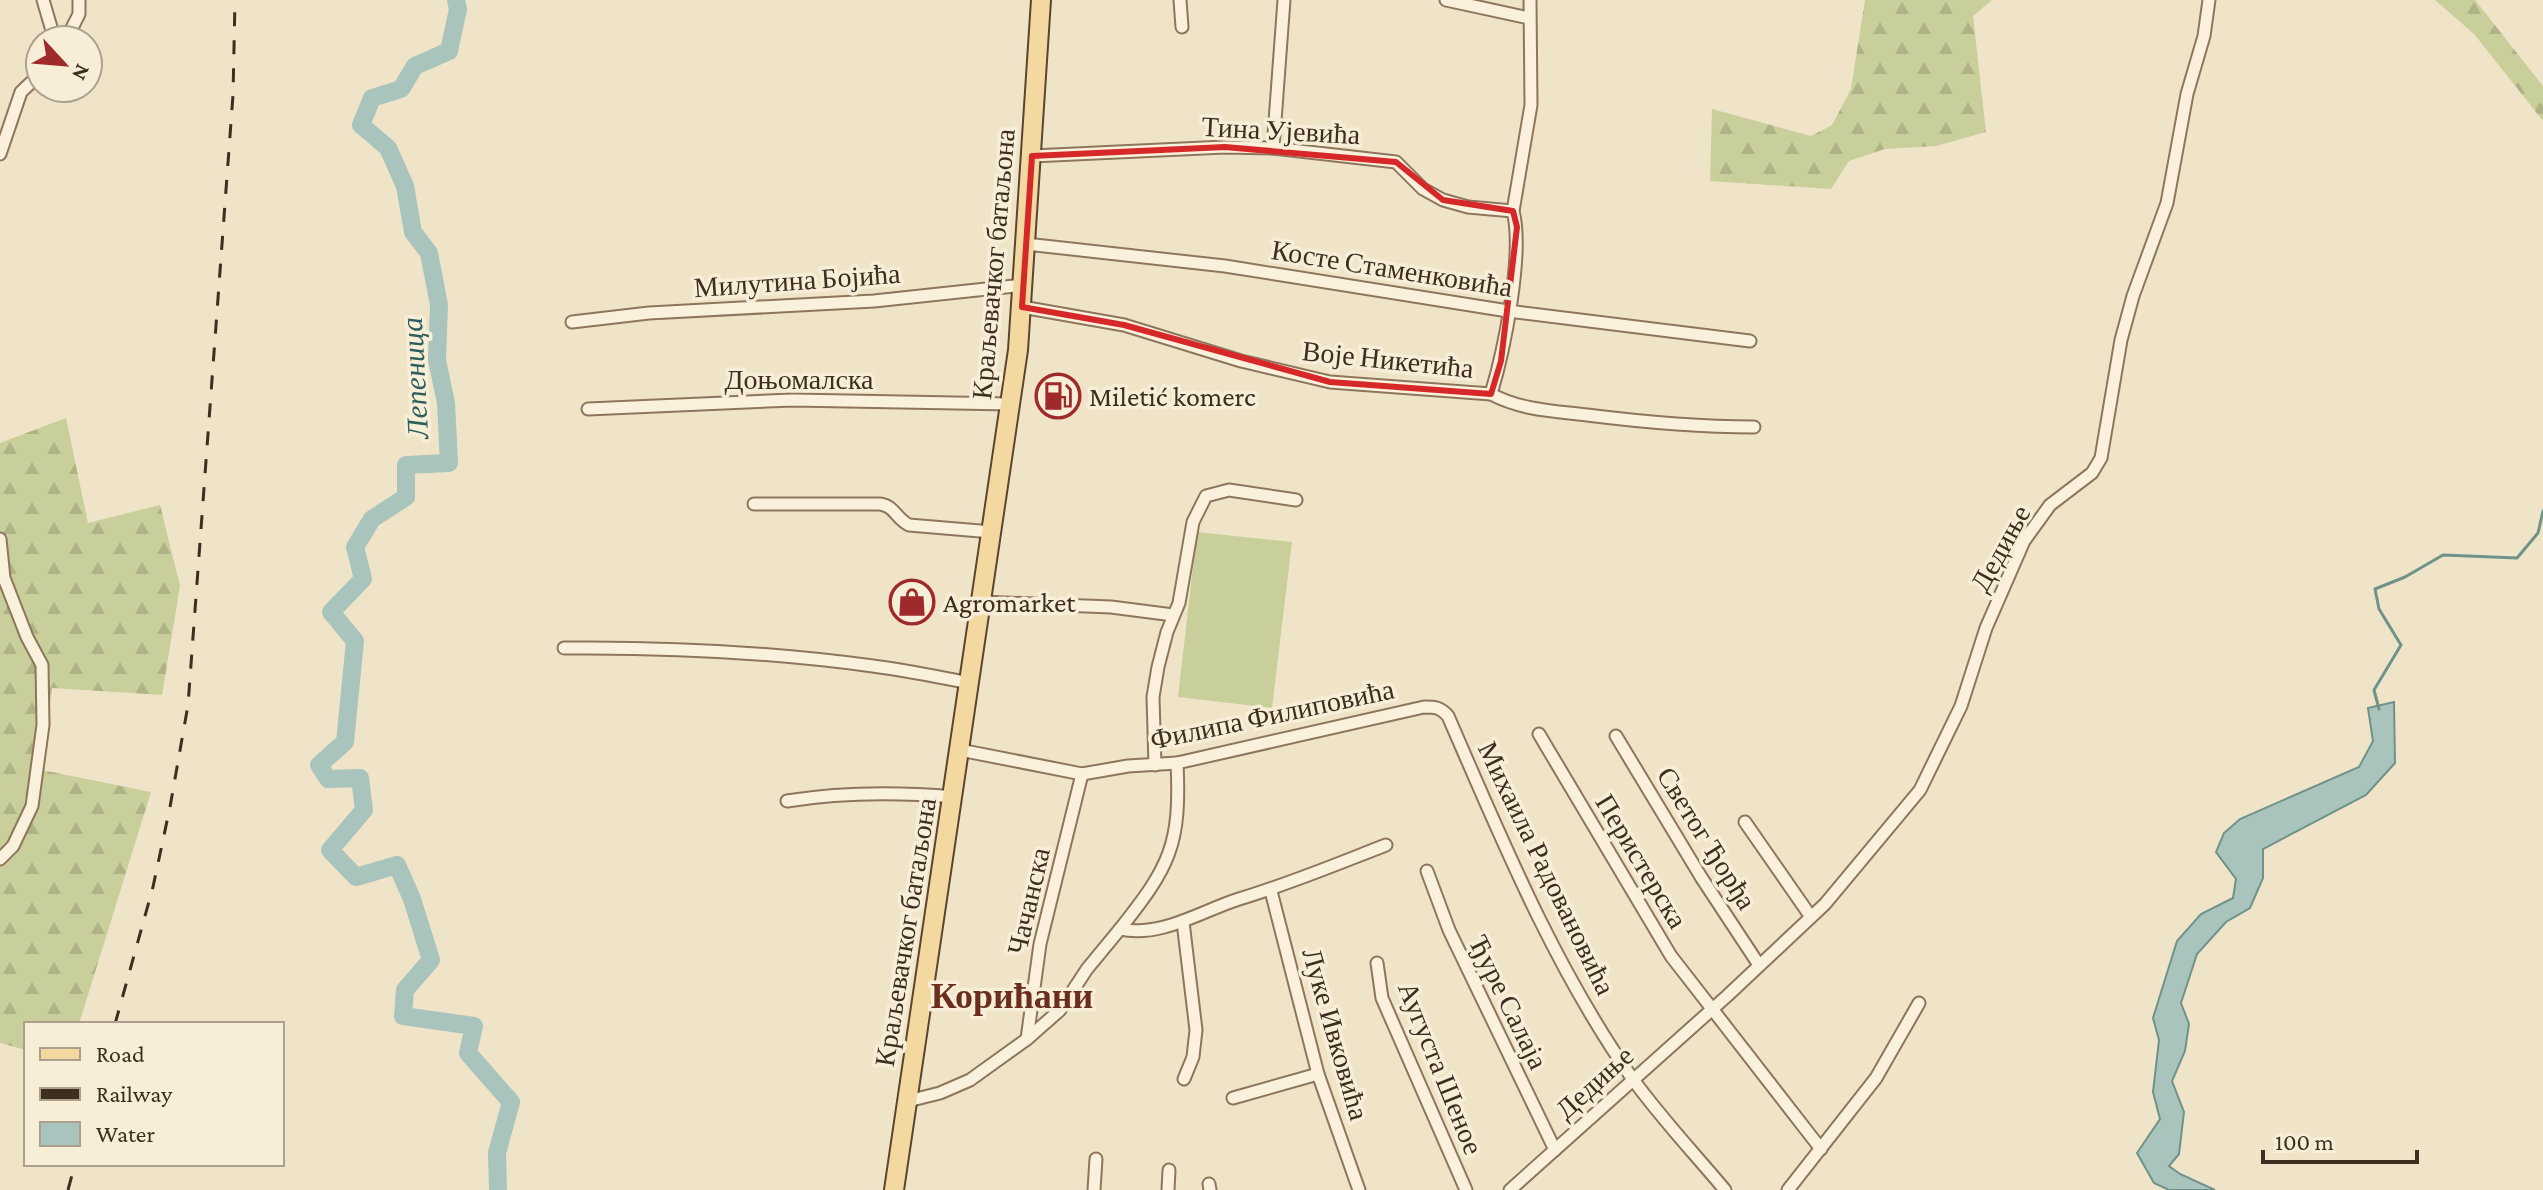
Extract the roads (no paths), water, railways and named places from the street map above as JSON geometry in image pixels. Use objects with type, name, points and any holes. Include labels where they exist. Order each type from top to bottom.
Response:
[{"type":"main road","name":"Краљевачког батаљона","points":[[894,1190],[954,797],[1022,307],[1041,0]]},
{"type":"street","points":[[43,0],[50,24]]},
{"type":"street","points":[[74,24],[79,14],[79,0]]},
{"type":"street","points":[[1180,0],[1182,27]]},
{"type":"street","points":[[1273,148],[1284,0]]},
{"type":"street","points":[[1446,0],[1529,18]]},
{"type":"street","points":[[1491,394],[1501,361],[1515,271],[1517,227],[1513,211],[1531,105],[1530,0]]},
{"type":"street","name":"Дедиње","points":[[1510,1190],[1825,904],[1920,790],[1961,706],[1986,628],[2024,541],[2050,505],[2092,473],[2101,458],[2121,340],[2133,296],[2170,193],[2187,94],[2204,36],[2209,0]]},
{"type":"street","points":[[0,154],[24,89]]},
{"type":"street","name":"Тина Ујевића","points":[[1032,156],[1225,147],[1273,148],[1396,162],[1423,189],[1443,200],[1468,207],[1513,211]]},
{"type":"street","name":"Косте Стаменковића","points":[[1026,244],[1225,266],[1508,311],[1750,341]]},
{"type":"street","name":"Милутина Бојића","points":[[572,322],[649,313],[874,301],[1024,285]]},
{"type":"street","name":"Воје Никетића","points":[[1022,307],[1124,325],[1241,361],[1330,382],[1491,394],[1511,404],[1532,408],[1694,427],[1754,427]]},
{"type":"street","name":"Доњомалска","points":[[588,409],[793,400],[1010,404]]},
{"type":"street","points":[[1155,765],[1153,697],[1158,667],[1179,603],[1193,522],[1206,496],[1229,490],[1296,500]]},
{"type":"street","points":[[754,504],[880,504],[894,509],[900,519],[909,525],[992,532]]},
{"type":"street","points":[[0,539],[4,578],[27,637],[42,665],[43,725],[32,806],[13,846],[0,859]]},
{"type":"street","points":[[982,602],[1111,607],[1173,615]]},
{"type":"street","points":[[564,648],[757,654],[874,666],[970,683]]},
{"type":"street","name":"Филипа Филиповића","points":[[960,750],[1082,774],[1128,766],[1177,763],[1424,707],[1435,707],[1448,716]]},
{"type":"street","name":"Михаила Радовановића","points":[[1448,716],[1546,933],[1594,1019],[1633,1079],[1725,1190]]},
{"type":"street","name":"Перистерска","points":[[1539,734],[1671,956],[1711,1010]]},
{"type":"street","name":"Светог Ђорђа","points":[[1616,736],[1701,877],[1759,965]]},
{"type":"street","points":[[908,1101],[940,1093],[970,1080],[1027,1039],[1060,1010],[1087,969],[1148,894],[1165,865],[1174,842],[1179,800],[1177,763]]},
{"type":"street","name":"Чачанска","points":[[1027,1039],[1040,944],[1082,774]]},
{"type":"street","points":[[787,801],[821,795],[899,792],[954,797]]},
{"type":"street","points":[[1745,822],[1811,917]]},
{"type":"street","points":[[1120,929],[1132,932],[1183,922],[1386,845]]},
{"type":"street","name":"Ђуре Салаја","points":[[1427,871],[1449,930],[1555,1150]]},
{"type":"street","name":"Луке Ивковића","points":[[1271,891],[1318,1074],[1359,1190]]},
{"type":"street","points":[[1183,922],[1196,1030],[1193,1057],[1184,1079]]},
{"type":"street","name":"Аугуста Шеное","points":[[1377,963],[1382,998],[1466,1190]]},
{"type":"street","points":[[1788,1190],[1876,1078],[1919,1003]]},
{"type":"street","points":[[1711,1010],[1722,1018],[1821,1149]]},
{"type":"street","points":[[1233,1098],[1318,1074]]},
{"type":"street","points":[[1094,1190],[1096,1159]]},
{"type":"street","points":[[1168,1190],[1169,1170]]},
{"type":"water","points":[[2394,702],[2395,763],[2366,795],[2263,849],[2263,878],[2250,908],[2226,922],[2197,954],[2181,1003],[2189,1024],[2185,1051],[2172,1081],[2184,1112],[2179,1154],[2169,1166],[2215,1190],[2169,1190],[2154,1183],[2137,1153],[2160,1119],[2153,1092],[2159,1040],[2153,1018],[2177,941],[2201,914],[2233,898],[2236,879],[2216,852],[2224,833],[2240,819],[2359,767],[2373,741],[2368,708]]},
{"type":"waterway","name":"Лепеница","points":[[456,0],[458,9],[449,51],[415,66],[401,89],[372,98],[361,125],[388,148],[405,186],[413,232],[429,253],[439,305],[437,360],[446,403],[449,463],[406,465],[406,497],[372,519],[355,547],[363,579],[331,612],[355,641],[345,742],[319,765],[328,779],[360,778],[364,810],[330,850],[356,877],[397,865],[412,899],[431,960],[405,990],[403,1016],[474,1026],[468,1053],[511,1102],[497,1153],[498,1190]]},
{"type":"waterway","points":[[2379,709],[2374,690],[2401,645],[2379,609],[2375,589],[2405,577],[2443,555],[2517,558],[2538,533],[2543,511]]},
{"type":"railway","points":[[116,1022],[153,887],[188,705],[233,95],[235,0]]},
{"type":"railway","points":[[68,1190],[74,1166]]},
{"type":"place","name":"Miletić komerc","points":[[1058,396]]},
{"type":"place","name":"Agromarket","points":[[912,602]]},
{"type":"district","name":"Корићани","points":[[1012,995]]}]
